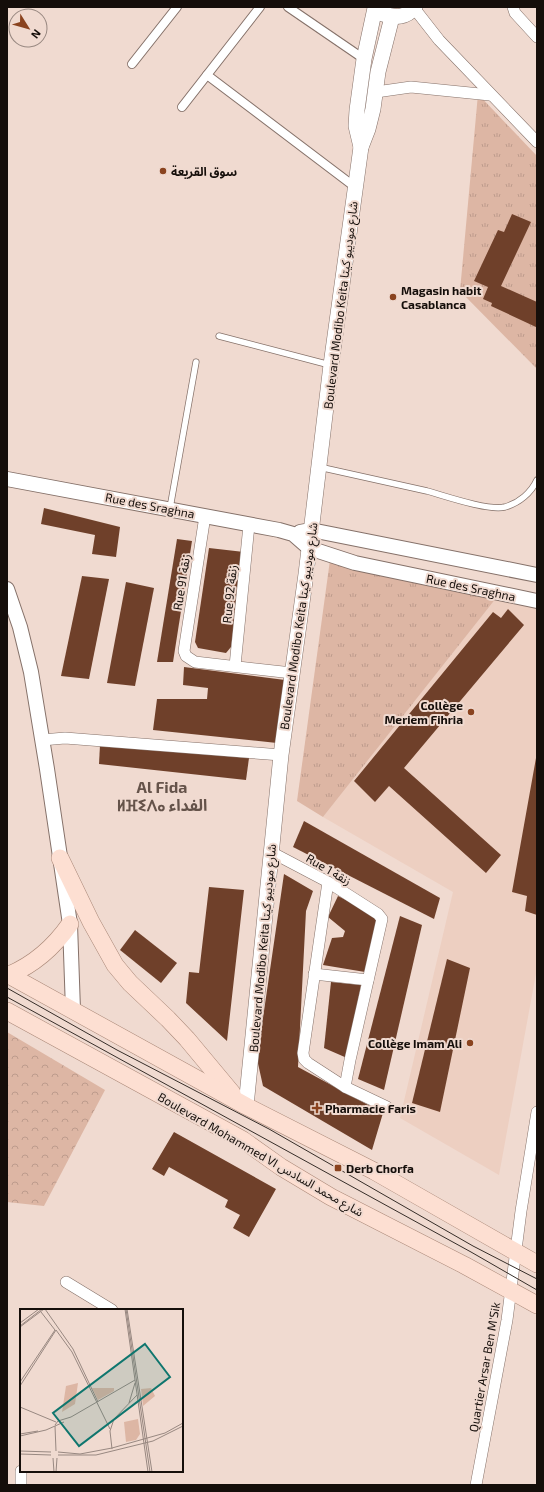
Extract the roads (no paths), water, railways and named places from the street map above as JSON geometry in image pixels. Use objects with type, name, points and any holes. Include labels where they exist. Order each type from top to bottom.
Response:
[{"type":"main road","name":"Boulevard Modibo Keita شارع موديبو كيتا","points":[[361,148],[356,126],[364,59],[375,7]]},
{"type":"main road","points":[[375,7],[383,14],[392,17],[402,17],[409,13],[414,7]]},
{"type":"main road","name":"Boulevard Modibo Keita شارع موديبو كيتا","points":[[242,1103],[281,756],[309,548],[330,365],[361,148],[368,128],[376,92],[378,72],[392,17]]},
{"type":"main road","points":[[60,858],[91,922],[115,965],[130,983],[187,1039],[242,1103]]},
{"type":"main road","points":[[8,974],[24,969],[38,960],[61,937],[70,924]]},
{"type":"main road","points":[[8,974],[242,1103],[374,1171],[537,1264]]},
{"type":"main road","name":"Boulevard Mohammed VI شارع محمد السادس","points":[[7,1012],[243,1140],[281,1167],[331,1197],[464,1265],[537,1305]]},
{"type":"street","points":[[132,64],[177,7]]},
{"type":"street","points":[[182,107],[260,7]]},
{"type":"street","points":[[288,7],[364,59]]},
{"type":"street","points":[[414,7],[439,40],[490,95],[536,140]]},
{"type":"street","points":[[513,7],[515,13],[537,37]]},
{"type":"street","points":[[207,75],[355,187]]},
{"type":"street","points":[[376,92],[411,87],[490,95]]},
{"type":"street","name":"Rue des Sraghna","points":[[7,479],[170,508],[279,530],[293,534],[309,548],[356,563],[537,601]]},
{"type":"street","name":"Rue 91 زنقة","points":[[205,516],[184,652],[190,660],[195,662],[234,666]]},
{"type":"street","name":"Rue 92 زنقة","points":[[234,666],[249,525]]},
{"type":"street","name":"Rue des Sraghna","points":[[293,534],[311,530],[537,574]]},
{"type":"street","points":[[7,589],[20,627],[31,672],[42,740],[70,924],[73,1010]]},
{"type":"street","points":[[234,666],[292,673]]},
{"type":"street","points":[[42,740],[65,738],[281,756]]},
{"type":"street","name":"Rue 1 زنقة","points":[[271,852],[328,882],[381,916],[382,923],[368,980]]},
{"type":"street","points":[[328,882],[303,1053],[304,1059],[345,1087],[387,1107]]},
{"type":"street","points":[[314,974],[368,980],[345,1087]]},
{"type":"street","name":"Quartier Arsar Ben M'Sik","points":[[476,1485],[504,1335],[521,1211],[534,1153],[537,1112]]},
{"type":"street","points":[[66,1282],[110,1309]]},
{"type":"street","points":[[21,1472],[21,1485]]},
{"type":"lane","points":[[219,336],[330,365]]},
{"type":"lane","points":[[170,508],[196,362]]},
{"type":"lane","points":[[319,467],[398,484],[486,507],[504,507],[513,503],[525,496],[533,488],[537,480]]},
{"type":"tram line","points":[[7,988],[117,1050],[269,1129],[473,1246],[537,1279]]},
{"type":"tram line","points":[[7,997],[471,1252],[537,1290]]},
{"type":"place","name":"سوق القريعة","points":[[163,171]]},
{"type":"place","name":"Magasin habit Casablanca","points":[[393,297]]},
{"type":"place","name":"Collège Meriem Fihria","points":[[471,712]]},
{"type":"place","name":"Collège Imam Ali","points":[[470,1043]]},
{"type":"place","name":"Pharmacie Faris","points":[[317,1108]]},
{"type":"place","name":"Derb Chorfa","points":[[338,1168]]},
{"type":"district","name":"Al Fida ⵍⴼⵉⴷⴰ الفداء","points":[[162,795]]}]
